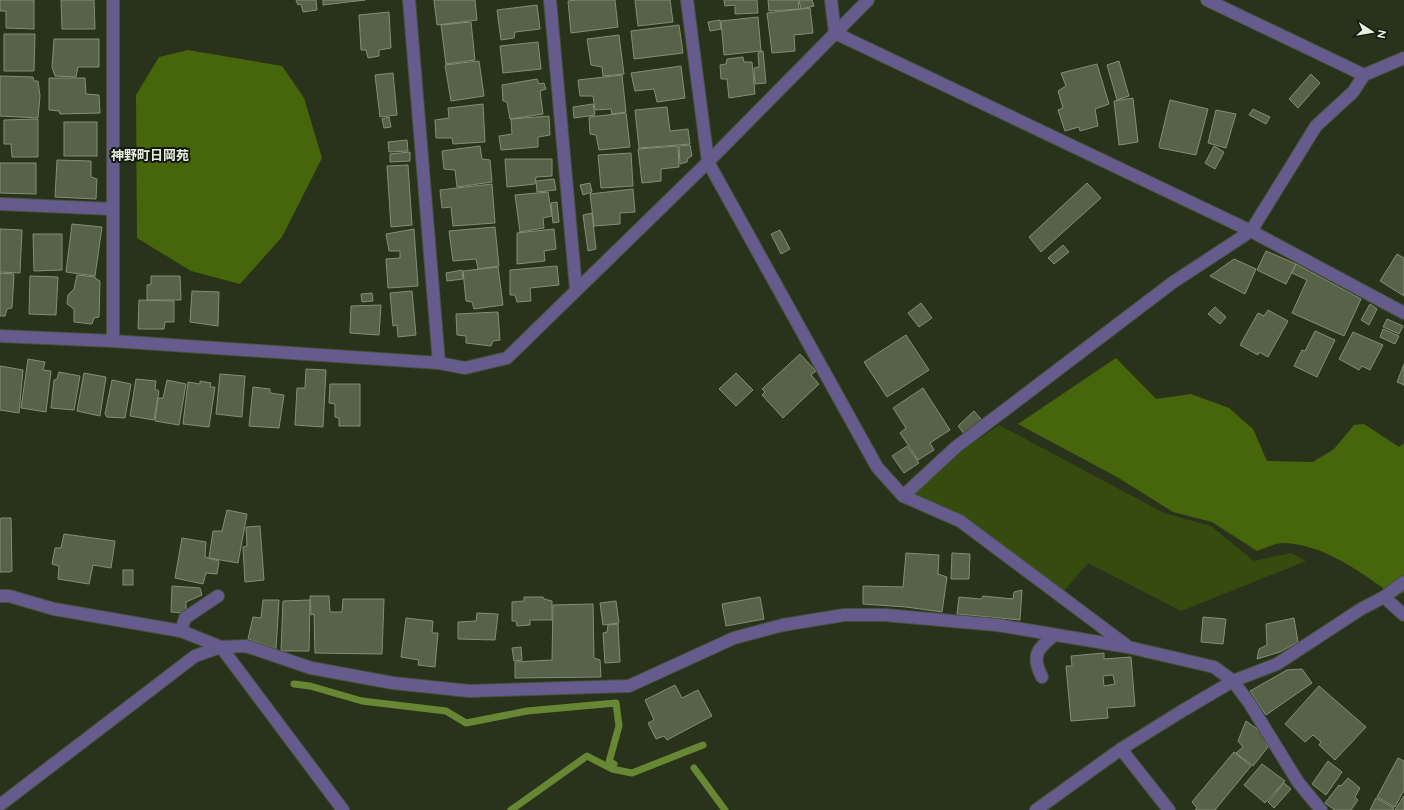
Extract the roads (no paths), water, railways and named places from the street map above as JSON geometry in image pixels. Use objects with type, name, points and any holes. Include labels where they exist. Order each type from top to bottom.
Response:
[{"type":"street","points":[[113,0],[113,341]]},
{"type":"street","points":[[409,0],[439,363]]},
{"type":"street","points":[[550,0],[576,289]]},
{"type":"street","points":[[687,0],[708,162],[878,467],[903,496],[960,521],[1128,646]]},
{"type":"street","points":[[831,0],[835,34]]},
{"type":"street","points":[[0,336],[113,341],[439,363],[464,368],[507,358],[576,289],[708,162],[868,0]]},
{"type":"street","points":[[1207,0],[1364,75]]},
{"type":"street","points":[[835,34],[1251,231],[1404,313]]},
{"type":"street","points":[[903,496],[956,447],[1172,283],[1251,231],[1316,126],[1352,92],[1364,75],[1404,58]]},
{"type":"street","points":[[0,204],[113,209]]},
{"type":"street","points":[[1036,810],[1121,750],[1233,681],[1277,664],[1361,609],[1384,597],[1404,582]]},
{"type":"street","points":[[0,596],[9,596],[54,609],[181,631],[221,647],[343,810]]},
{"type":"street","points":[[181,631],[185,618],[218,596]]},
{"type":"street","points":[[1384,597],[1404,614]]},
{"type":"street","points":[[0,805],[195,656],[221,647],[246,646],[312,668],[393,683],[469,691],[629,686],[734,638],[783,625],[844,614],[934,619],[997,625],[1128,646],[1214,667],[1233,681],[1250,704],[1298,782],[1321,810]]},
{"type":"street","points":[[1042,677],[1036,666],[1036,656],[1042,644],[1055,635]]},
{"type":"street","points":[[1121,750],[1169,810]]},
{"type":"waterway","points":[[294,684],[310,686],[362,701],[446,711],[466,723],[527,711],[616,703],[619,726],[609,762],[614,764]]},
{"type":"waterway","points":[[511,810],[587,756],[612,769],[632,773],[703,745]]},
{"type":"waterway","points":[[694,768],[725,810]]},
{"type":"district","name":"神野町日岡苑","points":[[150,155]]}]
